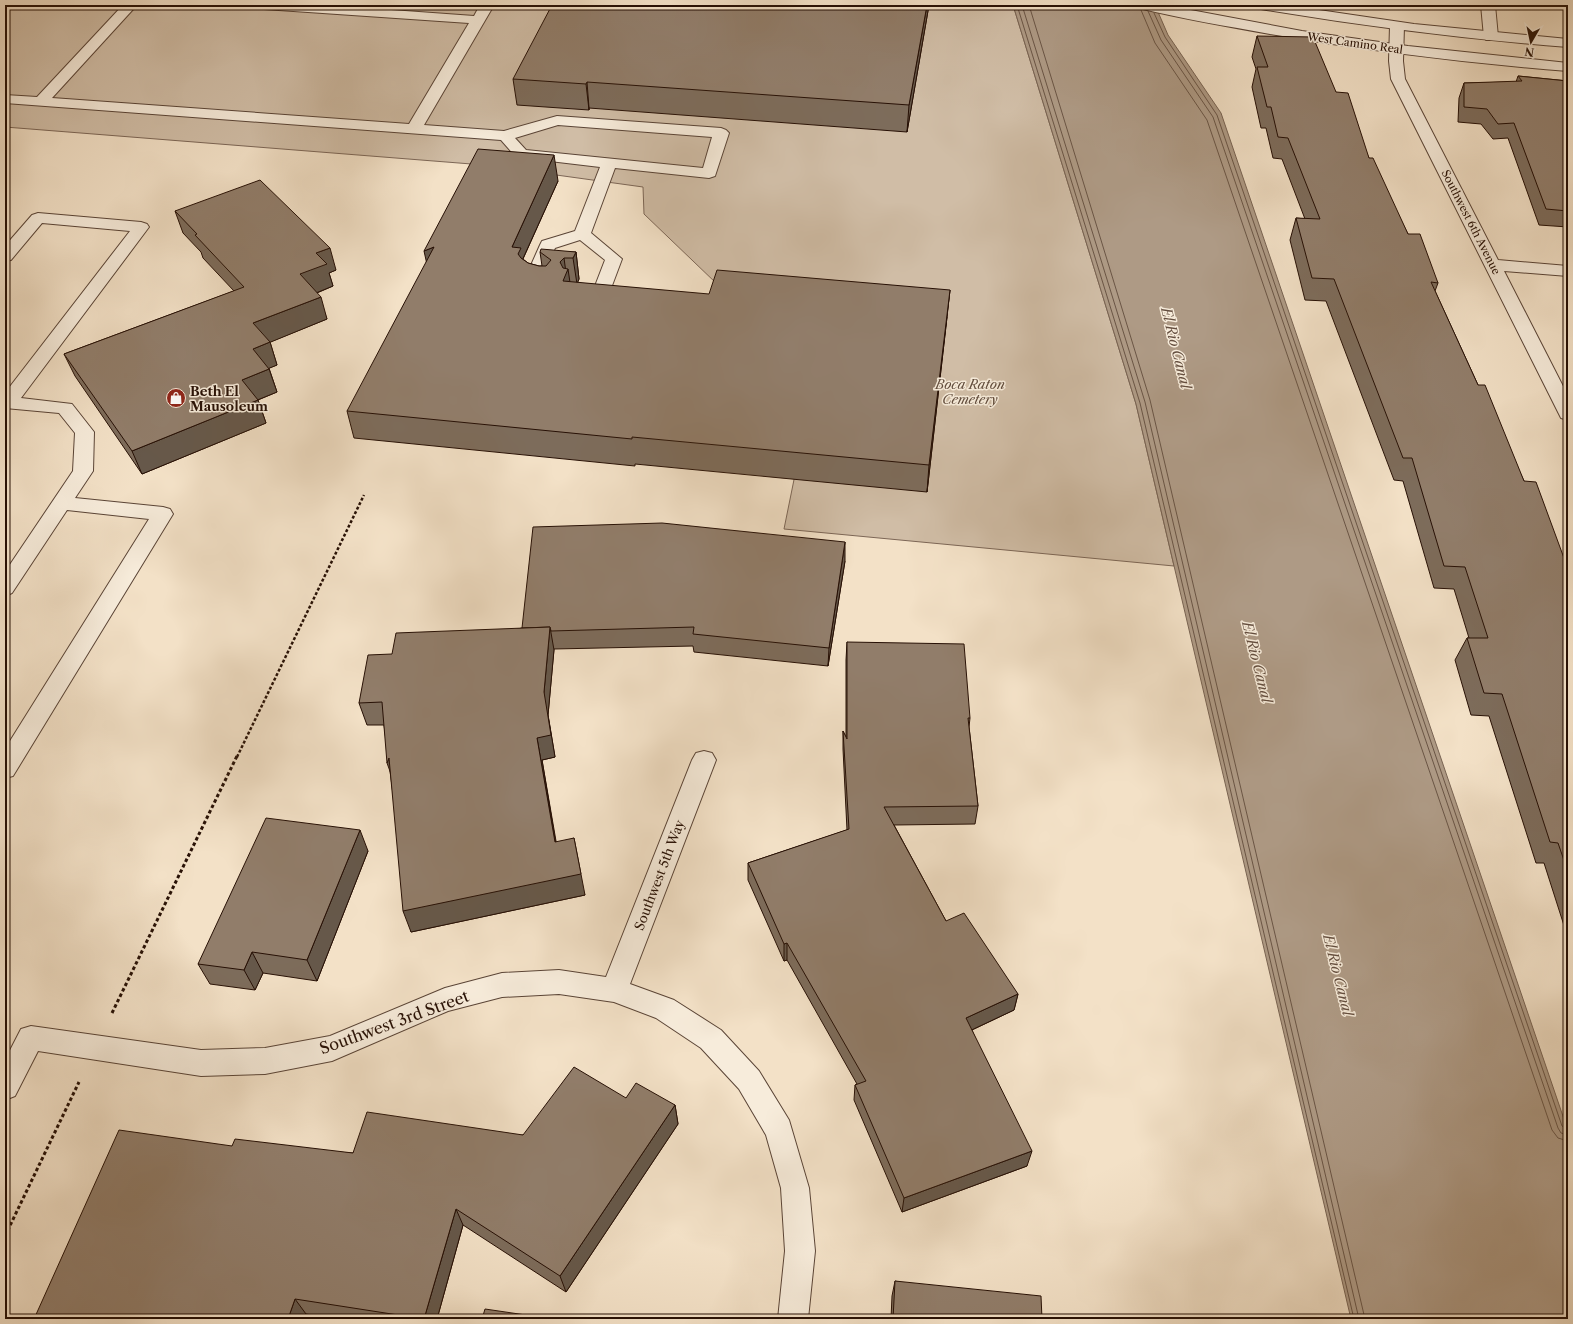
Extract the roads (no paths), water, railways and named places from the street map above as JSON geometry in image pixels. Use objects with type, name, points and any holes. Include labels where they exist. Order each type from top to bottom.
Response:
[{"type":"street","points":[[41,101],[130,5]]},
{"type":"street","points":[[264,5],[478,20]]},
{"type":"street","points":[[414,129],[486,5]]},
{"type":"street","name":"West Camino Real","points":[[1144,5],[1279,32],[1396,50],[1568,67]]},
{"type":"street","points":[[1164,9],[1198,5]]},
{"type":"street","name":"West Camino Real","points":[[1261,5],[1397,26],[1492,37],[1568,43]]},
{"type":"street","points":[[1488,5],[1492,37]]},
{"type":"street","name":"Southwest 6th Avenue","points":[[1397,26],[1396,68],[1398,79],[1568,414]]},
{"type":"street","points":[[5,99],[505,136],[557,120],[721,133],[709,173],[521,154],[505,136]]},
{"type":"street","points":[[582,234],[609,164]]},
{"type":"street","points":[[5,256],[38,218],[141,227],[7,402]]},
{"type":"street","points":[[544,287],[534,281],[548,245],[582,234]]},
{"type":"street","points":[[574,290],[601,291],[614,259],[582,234]]},
{"type":"street","points":[[1492,265],[1568,271]]},
{"type":"street","points":[[5,588],[83,471],[85,432],[65,408],[7,402]]},
{"type":"street","points":[[5,768],[163,514],[62,503]]},
{"type":"street","name":"Southwest 5th Way","points":[[614,990],[704,760]]},
{"type":"street","name":"Southwest 3rd Street","points":[[5,1087],[31,1038],[201,1063],[265,1061],[332,1048],[445,1000],[502,985],[558,982],[614,990],[665,1009],[711,1039],[749,1080],[779,1130],[795,1188],[800,1251],[793,1319]]},
{"type":"water","name":"El Rio Canal","points":[[1013,5],[1155,5],[1168,35],[1221,113],[1568,1131],[1568,1319],[1351,1319],[1136,404]]},
{"type":"place","name":"Beth El Mausoleum","points":[[176,398]]},
{"type":"park label","name":"Boca Raton Cemetery","points":[[970,392]]}]
